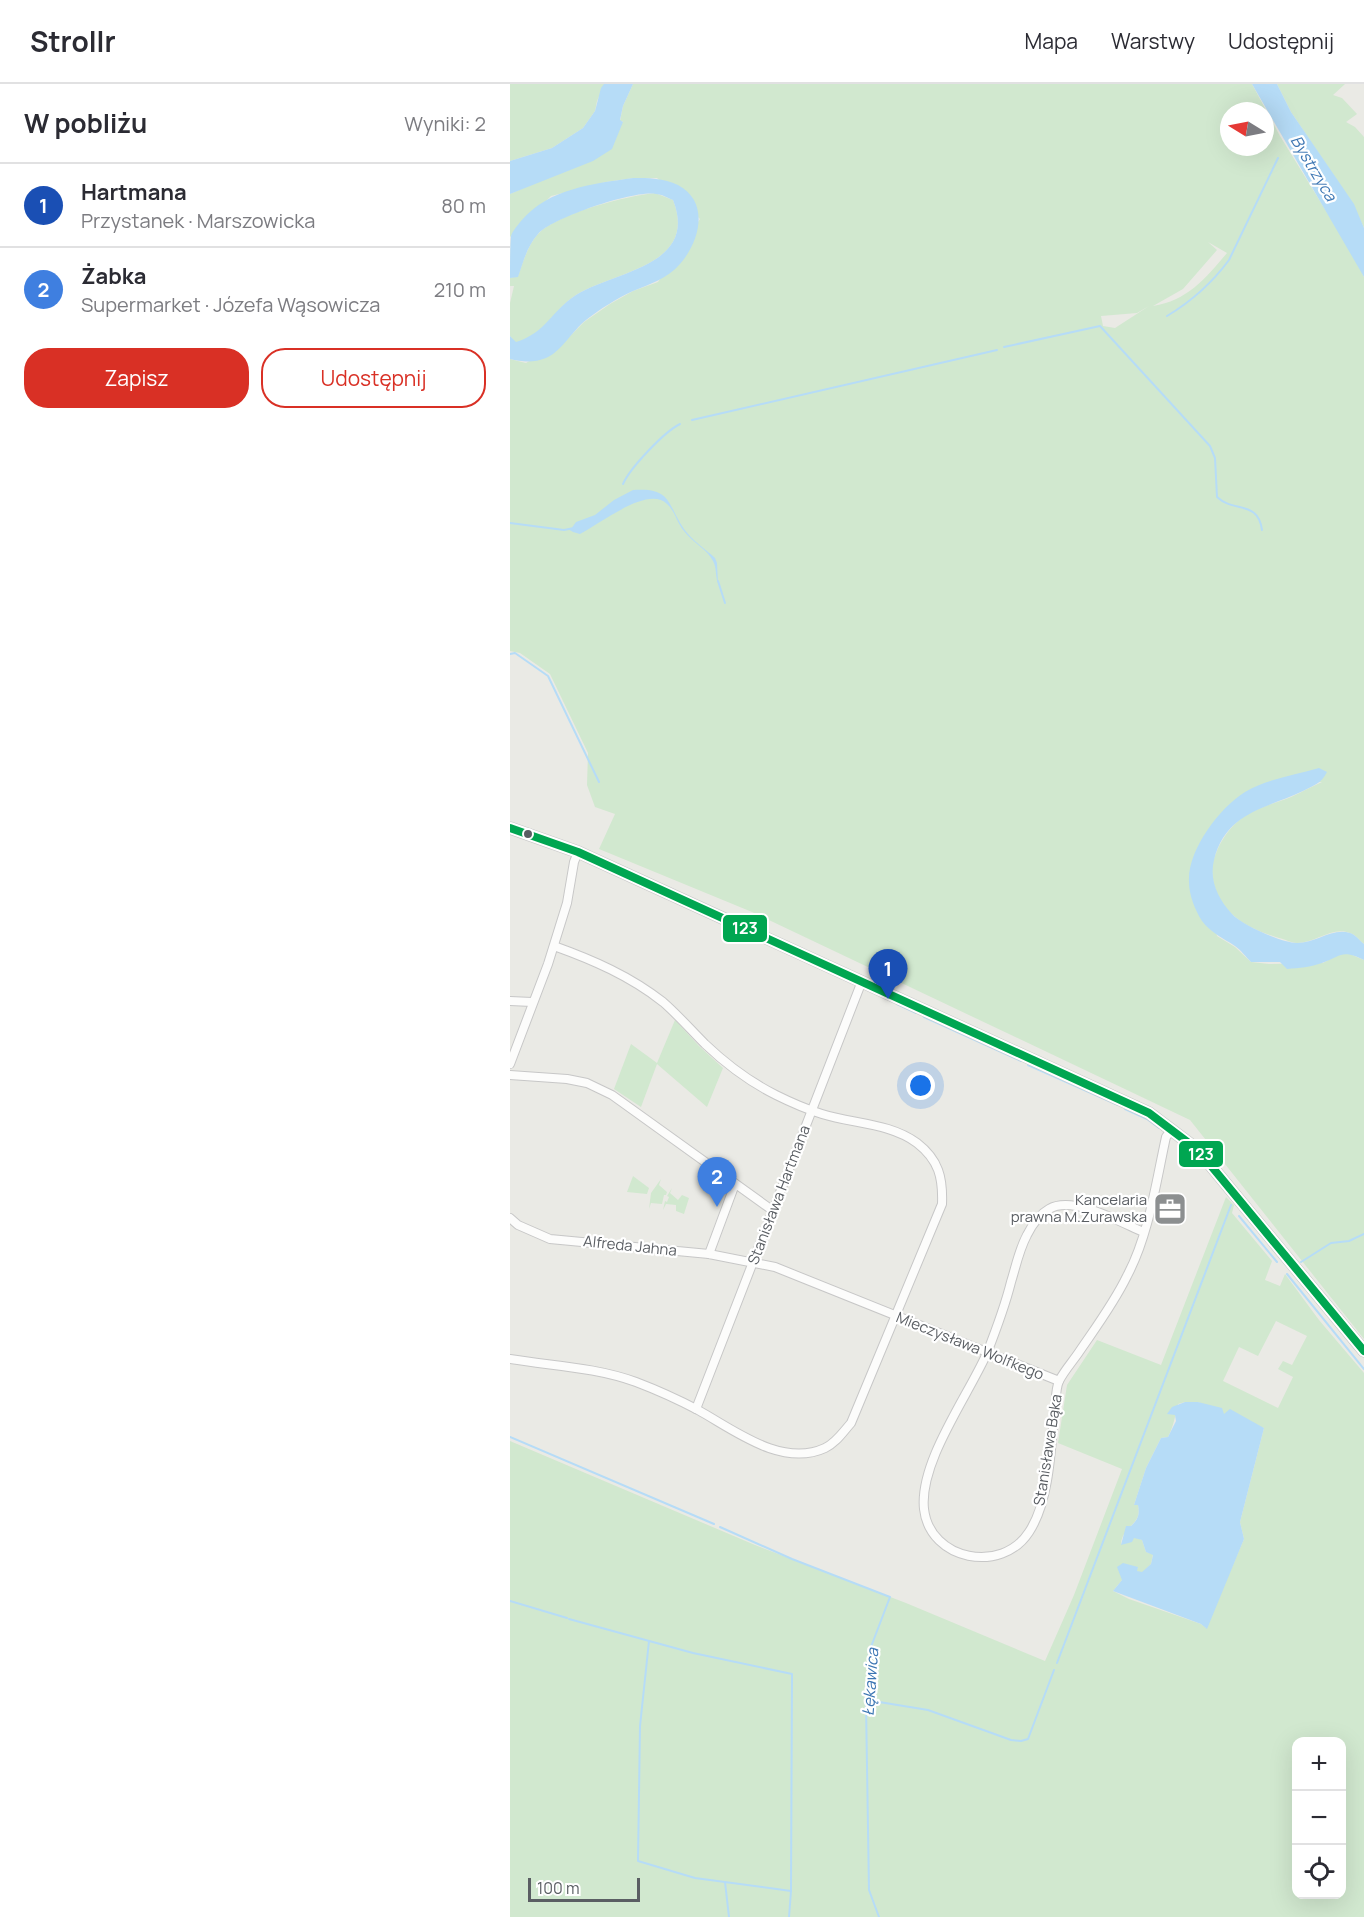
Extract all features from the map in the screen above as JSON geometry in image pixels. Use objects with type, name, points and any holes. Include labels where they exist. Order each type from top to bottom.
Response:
[{"type":"street","points":[[510,828],[578,852],[1149,1113],[1198,1150],[1364,1352]]},
{"type":"street","points":[[510,1064],[554,946],[567,903],[574,862],[578,852]]},
{"type":"street","points":[[510,1359],[572,1366],[636,1382],[696,1409],[764,1446],[792,1454],[825,1449],[851,1423],[942,1204],[942,1182],[935,1162],[919,1145],[900,1133],[811,1110],[774,1094],[743,1075],[720,1057],[680,1017],[642,987],[600,964],[554,946]]},
{"type":"street","name":"Stanisława Hartmana","points":[[696,1409],[862,981]]},
{"type":"street","points":[[510,1001],[532,1002]]},
{"type":"street","points":[[510,1075],[567,1079],[587,1083],[604,1091],[772,1210]]},
{"type":"street","name":"Mieczysława Wolfkego","points":[[754,1262],[775,1267],[1059,1382],[1107,1311],[1128,1275],[1137,1254],[1166,1137],[1172,1129]]},
{"type":"street","points":[[709,1254],[735,1184]]},
{"type":"street","name":"Stanisława Bąka","points":[[1059,1382],[1046,1480],[1031,1530],[1019,1544],[999,1555],[982,1558],[957,1553],[940,1541],[930,1527],[925,1516],[923,1496],[927,1478],[940,1445],[986,1353],[1011,1284],[1018,1253],[1027,1234],[1037,1219],[1049,1209],[1062,1204],[1075,1204],[1143,1232]]},
{"type":"street","name":"Alfreda Jahna","points":[[510,1218],[518,1225],[550,1239],[709,1254],[754,1262]]},
{"type":"green space","points":[[510,84],[604,85],[595,111],[583,128],[552,148],[510,161]]},
{"type":"green space","points":[[633,84],[1252,84],[1262,102],[1220,102],[1220,156],[1274,156],[1274,125],[1355,258],[1364,277],[1364,944],[1354,935],[1343,931],[1297,943],[1267,934],[1234,916],[1219,898],[1214,886],[1212,869],[1215,855],[1225,836],[1237,822],[1260,808],[1322,782],[1265,784],[1199,845],[1217,936],[1235,947],[1251,962],[1323,963],[1339,954],[1350,954],[1364,960],[1364,1339],[1190,1120],[752,912],[599,849],[615,814],[595,807],[587,785],[588,753],[550,674],[520,653],[510,651],[510,359],[526,363],[566,340],[584,322],[610,304],[633,291],[658,282],[700,219],[657,178],[633,178],[606,182],[551,196],[510,237],[510,194],[546,178],[623,121],[620,121],[623,106]],"holes":[[[1208,242],[1227,253],[1186,294],[1153,306],[1183,289],[1217,250]],[[1149,306],[1115,328],[1103,326],[1101,316],[1137,313]]]},
{"type":"green space","points":[[1277,84],[1345,84],[1333,95],[1342,98],[1357,114],[1346,122],[1355,127],[1364,137],[1364,228],[1353,204],[1291,112]]},
{"type":"green space","points":[[655,193],[673,200],[678,222],[674,239],[664,253],[631,272],[576,295],[536,333],[516,343],[510,336],[510,303],[514,286],[510,286],[510,278],[518,276],[528,249],[538,234],[560,219],[593,207]]},
{"type":"green space","points":[[675,1020],[723,1068],[707,1107],[657,1064],[641,1107],[614,1089],[631,1044],[657,1063]]},
{"type":"green space","points":[[633,1176],[649,1188],[647,1194],[627,1192]]},
{"type":"green space","points":[[661,1179],[659,1185],[667,1192],[666,1195],[664,1195],[662,1204],[651,1203],[649,1209],[651,1193]]},
{"type":"green space","points":[[672,1188],[670,1193],[678,1200],[682,1195],[689,1198],[684,1214],[676,1211],[676,1205],[666,1204],[663,1210]]},
{"type":"green space","points":[[1226,1197],[1234,1205],[1232,1213],[1272,1261],[1265,1280],[1280,1286],[1285,1274],[1319,1320],[1364,1373],[1364,1917],[510,1917],[510,1441],[755,1545],[906,1603],[1045,1661],[1074,1595],[1122,1469],[1058,1443],[1067,1385],[1097,1340],[1161,1365]],"holes":[[[1276,1321],[1307,1336],[1292,1365],[1283,1361],[1278,1369],[1293,1377],[1278,1408],[1223,1381],[1239,1347],[1258,1356]],[[1198,1402],[1264,1428],[1240,1522],[1244,1539],[1206,1628],[1201,1624],[1129,1599],[1113,1591],[1138,1567],[1136,1571],[1142,1573],[1151,1564],[1153,1554],[1146,1552],[1142,1540],[1134,1537],[1121,1544],[1122,1538],[1138,1517],[1138,1505],[1134,1505],[1146,1468],[1161,1438],[1168,1437],[1178,1404]]]},
{"type":"water","points":[[604,84],[633,84],[623,106],[620,120],[623,122],[612,149],[593,161],[510,194],[510,161],[552,148],[583,128],[595,111]]},
{"type":"water","name":"Bystrzyca","points":[[1252,84],[1277,84],[1291,112],[1354,204],[1364,228],[1364,277],[1274,122],[1274,102],[1262,102]]},
{"type":"water","points":[[633,178],[656,179],[673,183],[688,192],[695,201],[698,211],[697,233],[687,255],[675,269],[664,277],[620,297],[591,316],[551,355],[542,360],[532,361],[510,359],[510,336],[516,342],[526,338],[542,327],[576,295],[631,272],[664,253],[674,239],[678,222],[673,200],[658,194],[630,196],[594,206],[559,220],[538,234],[528,249],[518,277],[510,278],[511,236],[514,230],[532,210],[558,194],[572,189]]},
{"type":"water","points":[[633,490],[655,491],[667,499],[687,533],[715,558],[718,583],[713,561],[684,531],[670,507],[659,499],[648,499],[624,508],[580,534],[568,529],[571,529],[576,522],[595,515],[614,500]]},
{"type":"water","points":[[1319,768],[1327,772],[1317,784],[1261,808],[1237,822],[1220,844],[1214,860],[1214,882],[1219,896],[1232,914],[1253,928],[1272,937],[1297,943],[1337,932],[1350,933],[1364,944],[1364,960],[1346,954],[1322,963],[1287,969],[1280,962],[1251,962],[1237,948],[1209,929],[1199,917],[1189,887],[1193,857],[1206,831],[1235,799],[1245,792],[1272,781]]},
{"type":"water","points":[[1185,1402],[1198,1402],[1222,1408],[1224,1414],[1230,1409],[1264,1428],[1240,1522],[1244,1539],[1207,1629],[1201,1624],[1113,1591],[1122,1580],[1117,1567],[1123,1563],[1138,1567],[1137,1571],[1142,1572],[1151,1564],[1153,1555],[1146,1552],[1142,1540],[1134,1538],[1132,1542],[1121,1545],[1126,1526],[1131,1526],[1138,1517],[1138,1505],[1134,1505],[1146,1468],[1161,1438],[1168,1437],[1176,1421],[1175,1415],[1167,1414],[1172,1407]]},
{"type":"waterway","points":[[1167,316],[1201,291],[1229,260],[1278,158]]},
{"type":"waterway","points":[[1004,347],[1100,326],[1210,446],[1215,458],[1217,497],[1256,514],[1262,530]]},
{"type":"waterway","points":[[692,420],[997,350]]},
{"type":"waterway","points":[[623,484],[648,451],[665,434],[680,424]]},
{"type":"waterway","points":[[510,523],[564,530],[574,528]]},
{"type":"waterway","points":[[718,581],[725,603]]},
{"type":"waterway","points":[[510,654],[515,653],[548,676],[599,782]]},
{"type":"waterway","points":[[897,1004],[916,1013]]},
{"type":"waterway","points":[[924,1017],[1021,1061]]},
{"type":"waterway","points":[[1028,1065],[1118,1105]]},
{"type":"waterway","points":[[1125,1109],[1147,1119],[1159,1128]]},
{"type":"waterway","points":[[1057,1663],[1231,1205]]},
{"type":"waterway","points":[[1239,1216],[1277,1262]]},
{"type":"waterway","points":[[1301,1262],[1331,1243],[1349,1241],[1364,1234]]},
{"type":"waterway","points":[[1287,1274],[1364,1369]]},
{"type":"waterway","name":"Łękawica","points":[[510,1437],[714,1524]]},
{"type":"waterway","name":"Łękawica","points":[[720,1527],[792,1559],[890,1597],[869,1652],[866,1704],[869,1890],[879,1917]]},
{"type":"waterway","points":[[510,1601],[567,1618]]},
{"type":"waterway","points":[[569,1619],[693,1653],[792,1674],[789,1917]]},
{"type":"waterway","points":[[649,1641],[640,1726],[638,1861],[695,1878],[791,1891]]},
{"type":"waterway","points":[[867,1700],[928,1710],[1011,1740],[1021,1741],[1028,1739],[1054,1670]]},
{"type":"waterway","points":[[725,1882],[729,1917]]},
{"type":"transit line","name":"123","points":[[510,828],[578,852],[1149,1113],[1198,1150],[1364,1351]]},
{"type":"place","name":"Hartmana","points":[[888,999]]},
{"type":"place","name":"Żabka","points":[[717,1207]]},
{"type":"place","name":"Kancelaria prawna M.Zurawska","points":[[1170,1209]]}]
